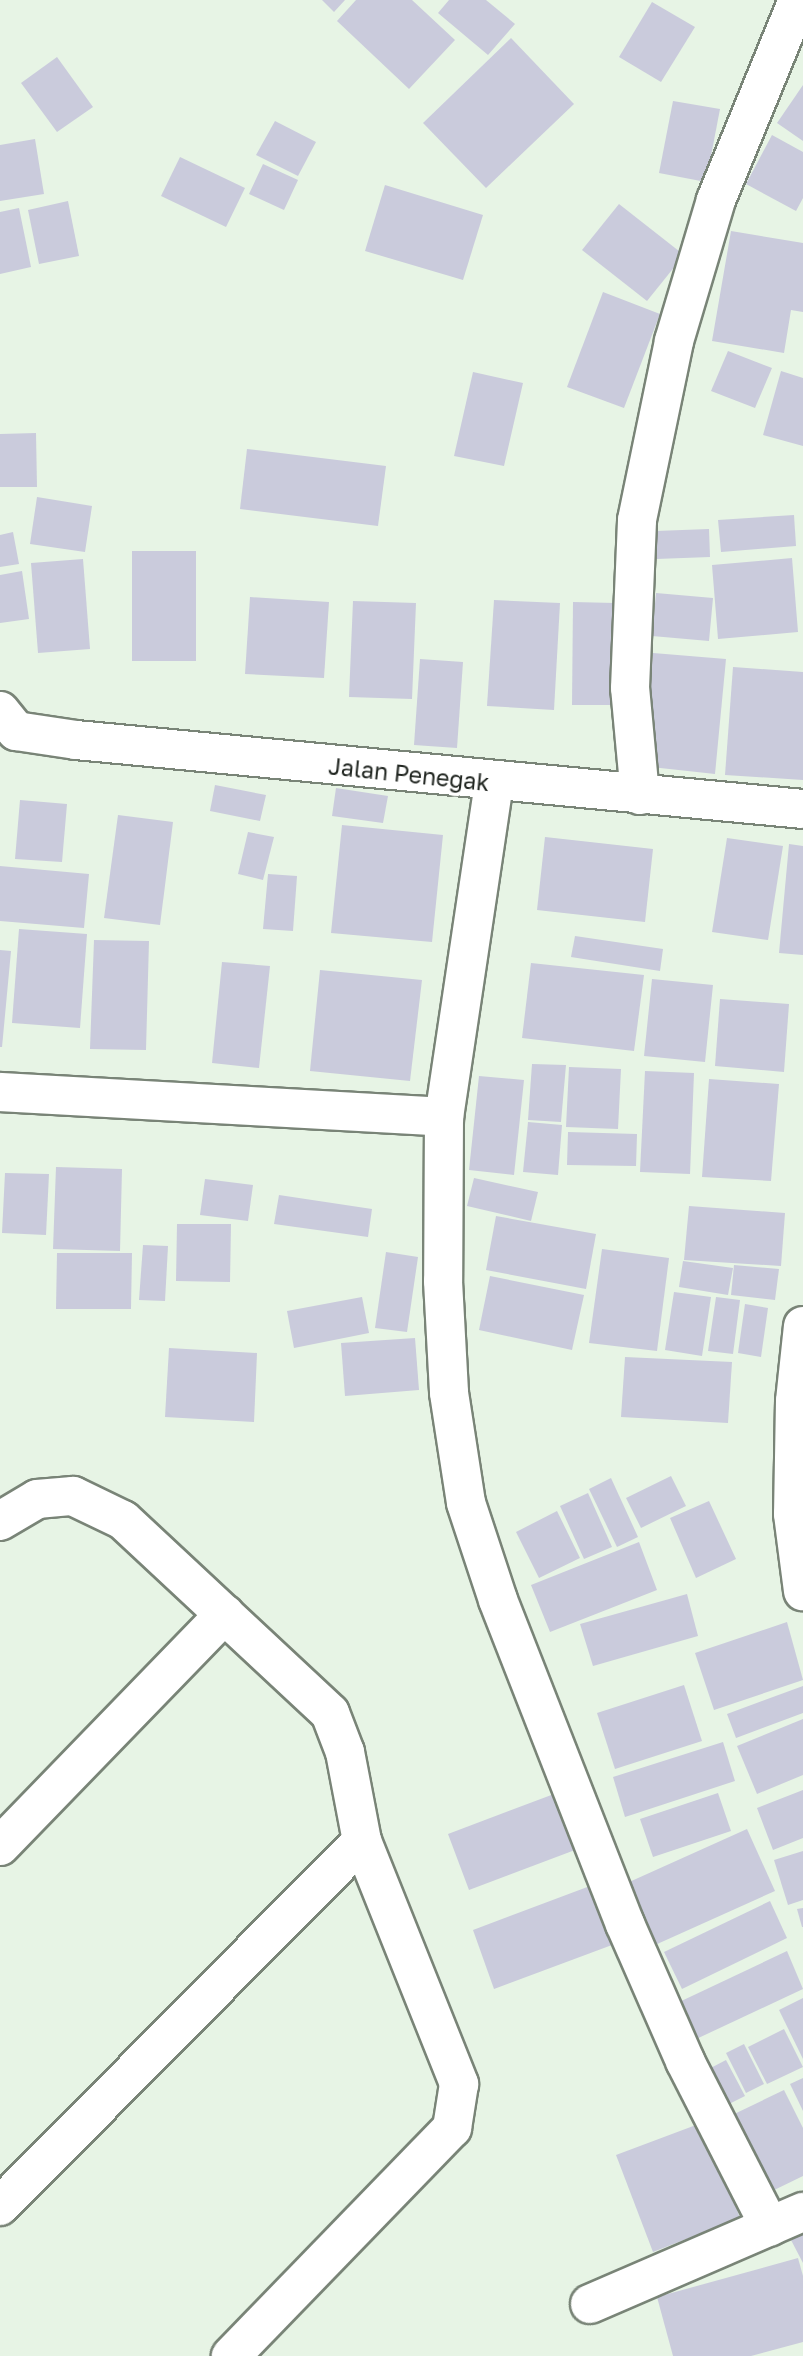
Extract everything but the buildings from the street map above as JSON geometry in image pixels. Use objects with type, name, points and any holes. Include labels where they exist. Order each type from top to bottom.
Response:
[{"type":"street","points":[[640,795],[630,688],[637,520],[674,341],[716,200],[799,0]]},
{"type":"street","name":"Jalan Penegak","points":[[5,730],[494,783],[803,809]]},
{"type":"street","points":[[494,783],[444,1117],[448,1368],[466,1503],[498,1600],[625,1924],[685,2061],[786,2220],[590,2304]]},
{"type":"street","points":[[0,1092],[444,1117]]},
{"type":"street","points":[[803,1326],[795,1401],[793,1514],[803,1591]]},
{"type":"street","points":[[0,1521],[37,1499],[73,1496],[123,1520],[330,1713],[345,1752],[362,1841],[458,2084],[457,2112],[452,2128],[231,2356]]},
{"type":"street","points":[[0,1846],[225,1614]]},
{"type":"street","points":[[0,2206],[362,1841]]}]
